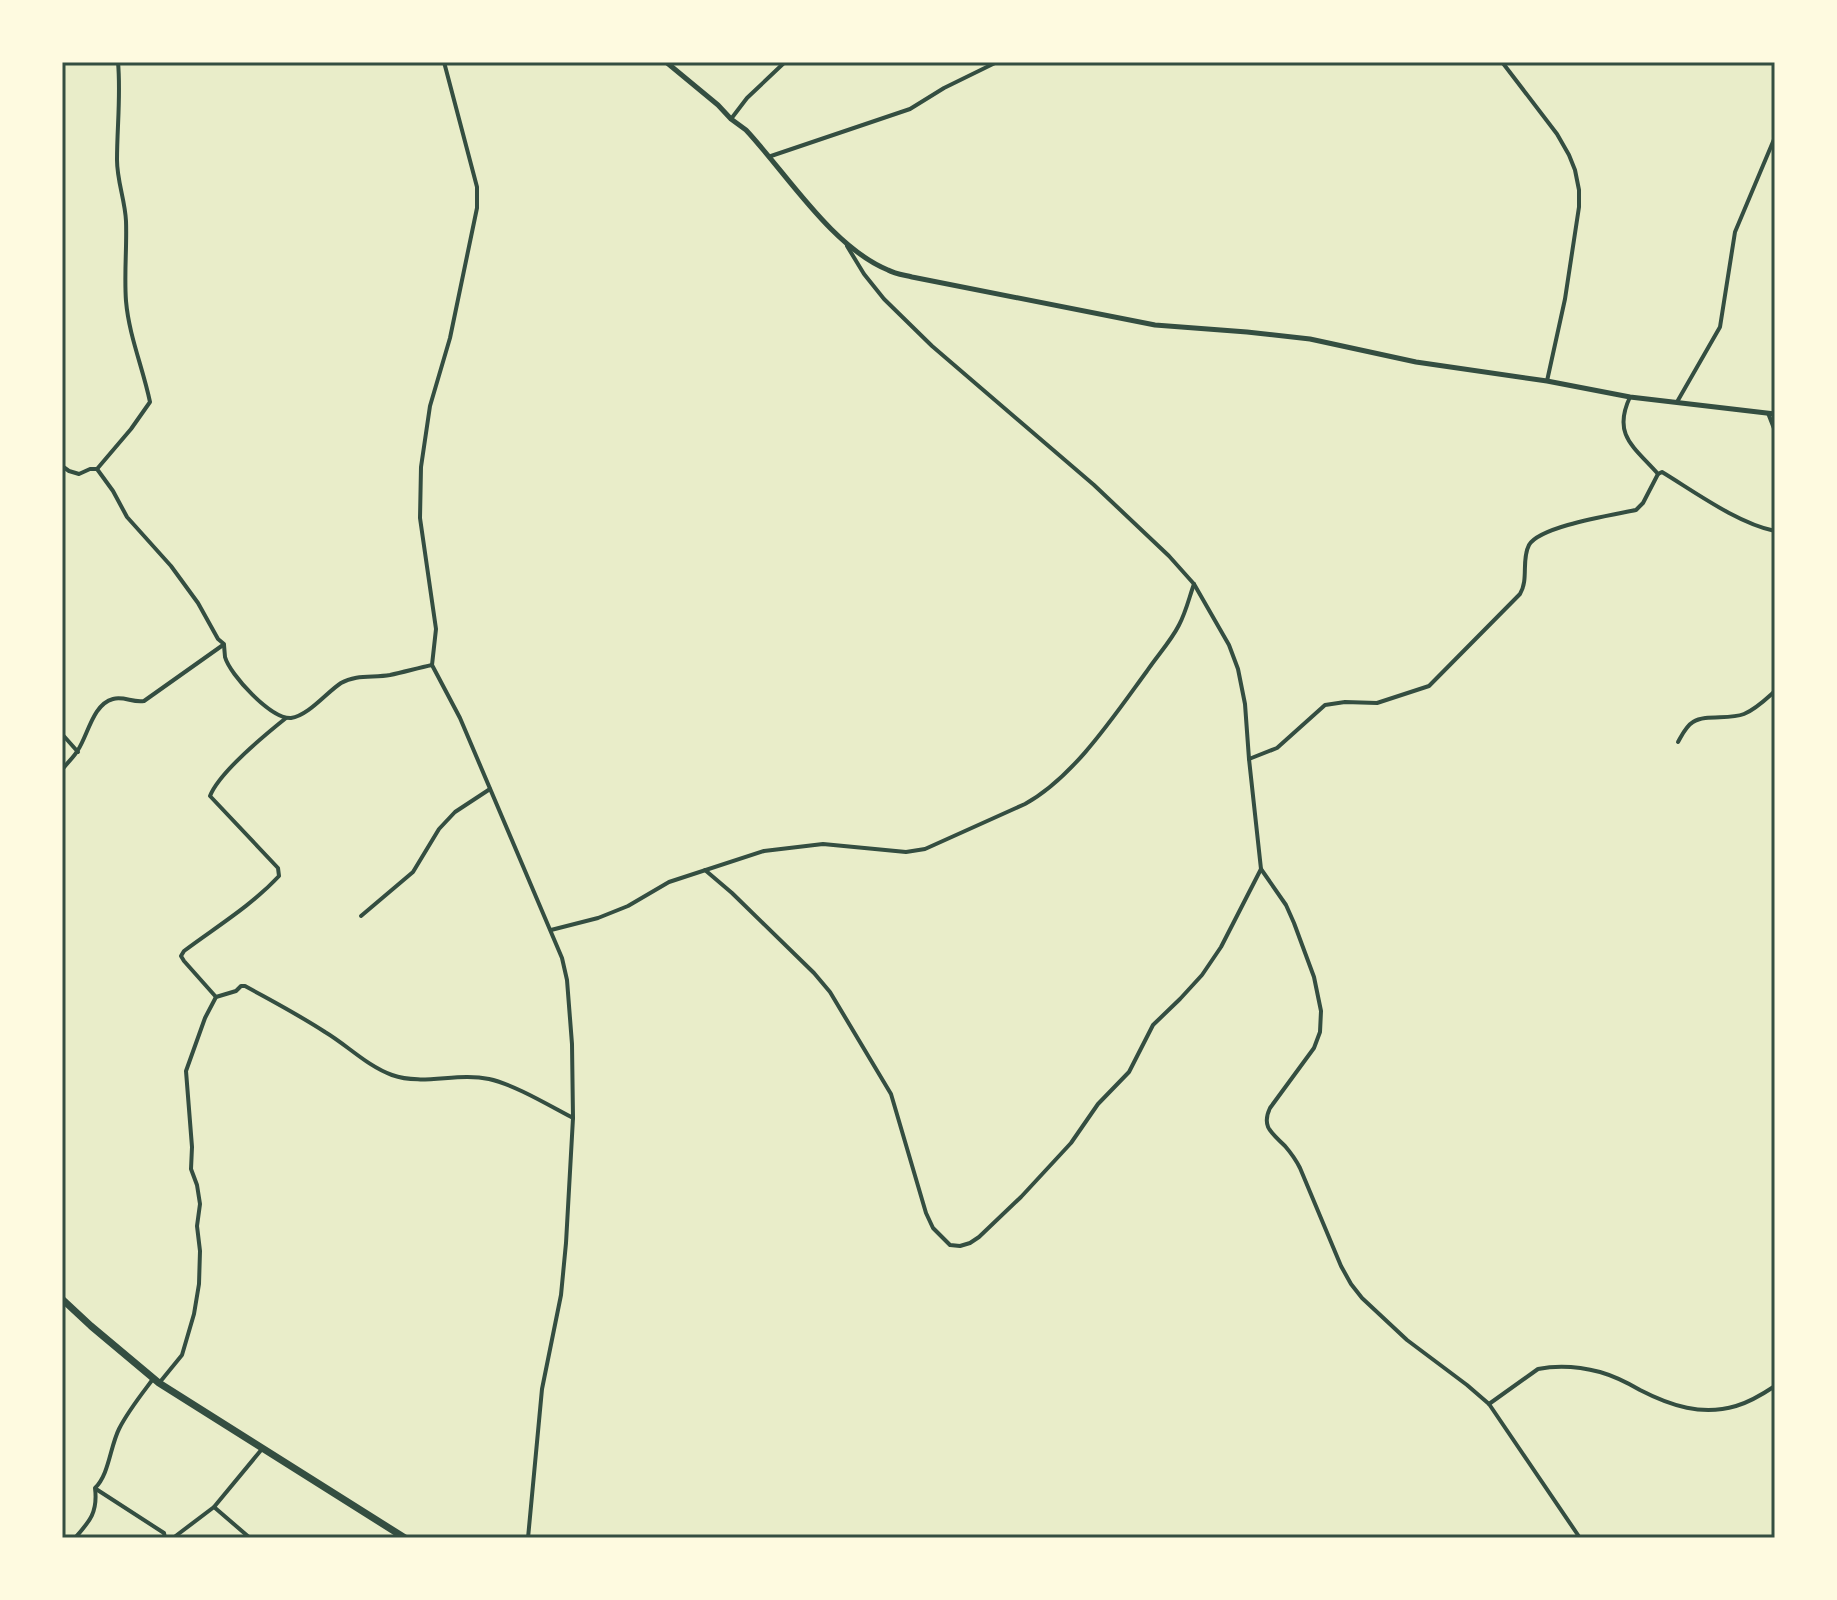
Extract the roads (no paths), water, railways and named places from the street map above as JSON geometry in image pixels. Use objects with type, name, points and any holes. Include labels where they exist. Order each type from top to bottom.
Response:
[{"type":"main road","points":[[62,1299],[157,1380],[405,1538]]},
{"type":"street","points":[[62,466],[79,474],[97,469],[150,402],[131,337],[126,299],[126,218],[117,161],[118,62]]},
{"type":"street","points":[[444,62],[477,187],[477,208],[450,338],[430,406],[421,467],[420,518],[436,629],[432,665],[460,718],[562,958],[567,980],[572,1044],[573,1118],[561,1295],[542,1389],[528,1538]]},
{"type":"street","points":[[666,62],[746,130],[771,156],[842,240],[884,299],[932,346],[1094,485],[1194,584],[1229,645],[1238,669],[1245,704],[1261,869],[1286,905],[1294,923],[1314,977],[1321,1011],[1320,1032],[1314,1048],[1270,1108],[1266,1124],[1300,1168],[1351,1284],[1407,1340],[1489,1404],[1580,1538]]},
{"type":"street","points":[[731,119],[747,98],[785,62]]},
{"type":"street","points":[[771,156],[910,109],[997,62]]},
{"type":"street","points":[[1502,62],[1557,134],[1575,170],[1579,190],[1565,299],[1547,381]]},
{"type":"street","points":[[1677,402],[1720,327],[1735,232],[1775,137]]},
{"type":"street","points":[[842,240],[888,271],[942,283],[1155,325],[1310,339],[1416,362],[1630,397],[1771,414],[1775,431]]},
{"type":"street","points":[[1630,397],[1624,411],[1623,428],[1633,446],[1658,474]]},
{"type":"street","points":[[97,469],[127,517],[171,566],[198,603],[224,644],[225,656],[233,672],[274,713],[295,718],[349,680],[432,665]]},
{"type":"street","points":[[1249,759],[1277,748],[1325,705],[1377,703],[1429,686],[1520,594],[1525,581],[1526,554],[1534,539],[1552,529],[1636,510],[1662,472],[1726,511],[1775,531]]},
{"type":"street","points":[[551,930],[598,918],[628,906],[669,882],[764,851],[823,844],[906,852],[925,849],[1040,796],[1079,758],[1178,629],[1194,584]]},
{"type":"street","points":[[62,770],[78,752],[102,705],[114,698],[144,701],[224,644]]},
{"type":"street","points":[[1678,742],[1692,722],[1744,714],[1775,691]]},
{"type":"street","points":[[216,997],[181,956],[247,906],[279,876],[278,868],[210,796],[260,739],[286,718]]},
{"type":"street","points":[[62,734],[78,752]]},
{"type":"street","points":[[361,916],[413,872],[439,829],[455,812],[490,789]]},
{"type":"street","points":[[705,870],[814,973],[830,992],[891,1094],[933,1228],[950,1245],[960,1246],[979,1237],[1021,1197],[1054,1163],[1098,1104],[1129,1072],[1153,1025],[1202,975],[1221,947],[1261,869]]},
{"type":"street","points":[[95,1488],[103,1481],[119,1430],[157,1380],[182,1355],[194,1314],[199,1284],[197,1226],[200,1204],[191,1169],[186,1071],[216,997],[245,986],[392,1075],[417,1079],[464,1076],[490,1079],[573,1118]]},
{"type":"street","points":[[1489,1404],[1538,1369],[1548,1367],[1601,1372],[1669,1404],[1698,1410],[1736,1406],[1775,1386]]},
{"type":"street","points":[[173,1538],[214,1507],[262,1449]]},
{"type":"street","points":[[75,1538],[87,1525],[97,1504],[95,1488]]},
{"type":"street","points":[[95,1488],[164,1533],[165,1538]]},
{"type":"street","points":[[214,1507],[250,1538]]}]
